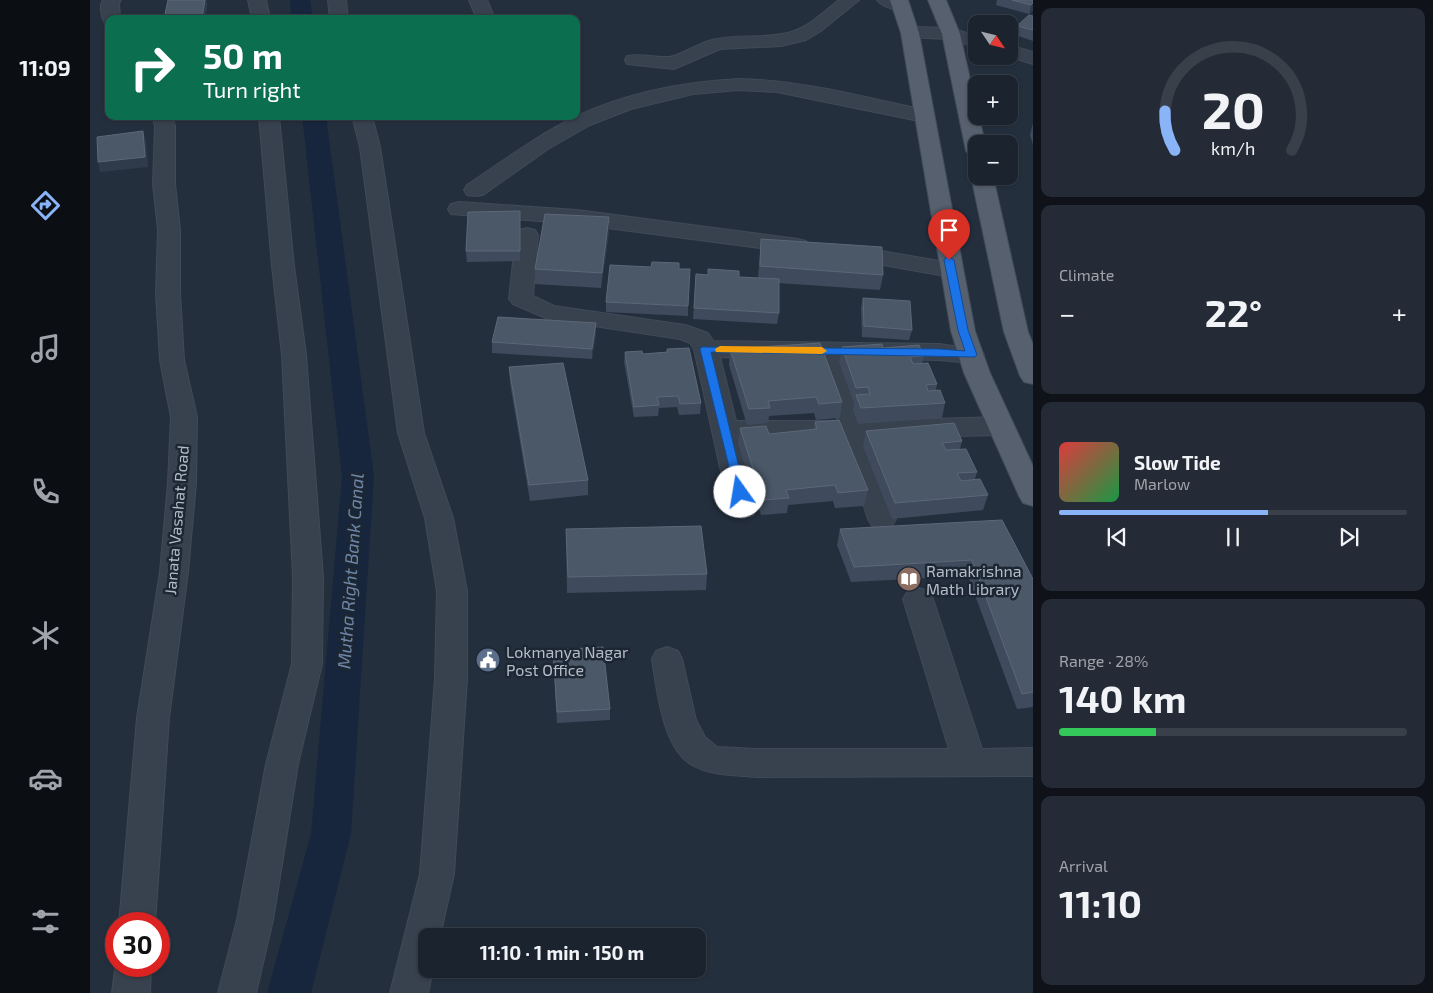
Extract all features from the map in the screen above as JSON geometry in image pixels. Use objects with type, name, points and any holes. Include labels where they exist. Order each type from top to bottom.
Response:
[{"type":"main road","points":[[937,0],[950,34],[972,135]]},
{"type":"main road","points":[[895,2],[910,33],[963,330],[977,372],[1033,496]]},
{"type":"main road","points":[[984,185],[1016,332],[1032,373]]},
{"type":"street","points":[[111,15],[110,3],[112,0]]},
{"type":"street","points":[[257,0],[259,15]]},
{"type":"street","points":[[337,0],[339,15]]},
{"type":"street","points":[[478,0],[484,15]]},
{"type":"street","points":[[634,60],[674,63],[718,44],[781,40],[799,36],[815,27],[850,0]]},
{"type":"street","points":[[910,33],[950,34],[968,40]]},
{"type":"street","points":[[1018,54],[1033,58]]},
{"type":"street","points":[[475,190],[541,144],[584,120],[615,107],[681,91],[716,86],[760,85],[788,88],[924,116]]},
{"type":"street","name":"Janata Vasahat Road","points":[[138,912],[153,718],[174,572],[182,483],[184,417],[172,360],[168,293],[168,230],[164,184],[165,126],[163,120]]},
{"type":"street","points":[[237,993],[255,920],[282,764],[307,664],[308,577],[294,355],[283,266],[269,120]]},
{"type":"street","points":[[363,120],[370,148],[411,433],[439,518],[452,591],[451,679],[437,874],[410,993]]},
{"type":"street","points":[[459,209],[578,217],[872,256],[951,270]]},
{"type":"street","points":[[527,236],[521,299],[548,312],[686,332],[699,338],[706,349],[744,508]]},
{"type":"street","points":[[706,349],[940,352],[972,355]]},
{"type":"street","points":[[828,351],[882,519]]},
{"type":"street","points":[[725,430],[853,430],[1000,426]]},
{"type":"street","points":[[918,599],[970,763]]},
{"type":"street","points":[[668,660],[681,728],[697,752],[716,760],[756,763],[1033,762]]},
{"type":"street","points":[[131,993],[132,977]]},
{"type":"building","points":[[168,0],[205,0],[202,15],[165,15]]},
{"type":"building","points":[[1012,0],[1033,0],[1033,3],[1031,5]]},
{"type":"building","points":[[1029,15],[1033,16],[1033,30],[1018,25]]},
{"type":"building","points":[[143,131],[145,157],[98,162],[97,137]]},
{"type":"building","points":[[520,211],[520,251],[466,251],[468,212]]},
{"type":"building","points":[[545,214],[609,217],[602,273],[535,269]]},
{"type":"building","points":[[761,239],[882,247],[883,275],[760,266]]},
{"type":"building","points":[[652,262],[679,263],[679,269],[690,269],[688,306],[606,302],[610,265],[651,267]]},
{"type":"building","points":[[708,269],[739,271],[739,277],[779,279],[779,313],[694,308],[696,274],[708,275]]},
{"type":"building","points":[[863,298],[910,301],[912,330],[864,326]]},
{"type":"building","points":[[498,317],[596,323],[592,349],[492,342]]},
{"type":"building","points":[[820,343],[842,402],[819,404],[816,397],[768,401],[770,408],[749,409],[730,349]]},
{"type":"building","points":[[882,344],[883,348],[919,345],[924,356],[910,357],[913,364],[928,363],[937,384],[926,385],[928,391],[940,390],[945,403],[861,408],[856,395],[870,394],[868,387],[856,388],[842,347]]},
{"type":"building","points":[[689,348],[701,403],[680,404],[678,396],[657,397],[659,405],[634,407],[625,352],[642,351],[643,354],[668,352],[667,349]]},
{"type":"building","points":[[563,363],[588,480],[529,485],[509,367]]},
{"type":"building","points":[[839,420],[868,490],[838,493],[835,485],[786,490],[789,498],[763,500],[740,428],[766,426],[769,434],[817,429],[815,422]]},
{"type":"building","points":[[954,423],[962,441],[942,443],[946,450],[966,449],[977,472],[957,473],[961,481],[980,479],[988,495],[895,503],[866,431]]},
{"type":"building","points":[[1002,520],[1033,579],[1033,692],[1022,694],[972,560],[854,567],[840,529]]},
{"type":"building","points":[[701,526],[707,574],[568,577],[566,529]]},
{"type":"building","points":[[603,647],[610,709],[557,712],[553,650]]},
{"type":"waterway","name":"Mutha Right Bank Canal","points":[[300,0],[302,15]]},
{"type":"waterway","name":"Mutha Right Bank Canal","points":[[289,993],[331,834],[358,476],[314,120]]},
{"type":"slow traffic","points":[[720,349],[822,351]]},
{"type":"place","name":"Ramakrishna Math Library","points":[[909,579]]},
{"type":"place","name":"Lokmanya Nagar Post Office","points":[[488,660]]},
{"type":"route","points":[[740,492],[706,349],[940,352],[972,355],[963,330],[949,260]]}]
